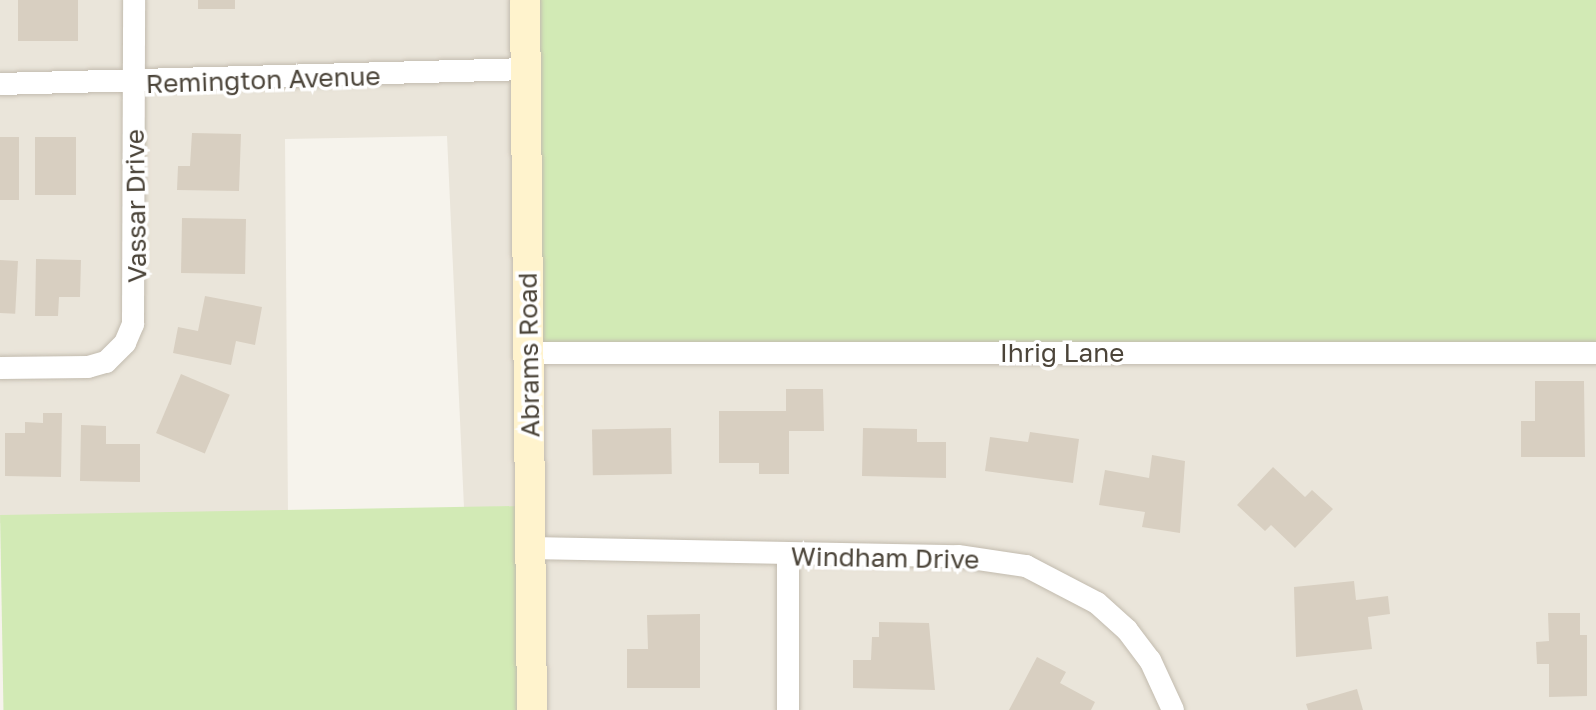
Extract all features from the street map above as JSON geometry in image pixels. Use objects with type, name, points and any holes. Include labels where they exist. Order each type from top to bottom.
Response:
[{"type":"street","name":"Vassar Drive","points":[[0,368],[88,367],[113,358],[125,343],[137,307],[134,0]]},
{"type":"street","name":"Abrams Road","points":[[525,0],[532,710]]},
{"type":"street","name":"Remington Avenue","points":[[0,84],[134,84],[526,69]]},
{"type":"street","name":"Ihrig Lane","points":[[529,353],[1596,353]]},
{"type":"street","name":"Windham Drive","points":[[530,548],[788,557],[958,556],[1026,566],[1097,603],[1127,630],[1150,660],[1173,710]]},
{"type":"street","points":[[788,557],[788,710]]},
{"type":"shaded area","points":[[0,0],[513,0],[517,506],[464,508],[447,136],[285,139],[288,514],[0,523]]},
{"type":"shaded area","points":[[541,342],[1596,342],[1596,710],[541,710]]},
{"type":"green space","points":[[537,0],[1596,0],[1596,356],[537,356]]},
{"type":"green space","points":[[517,506],[521,710],[3,710],[0,515]]},
{"type":"building","points":[[18,0],[78,0],[78,41],[18,41]]},
{"type":"building","points":[[198,0],[235,0],[235,9],[198,9]]},
{"type":"building","points":[[192,133],[241,134],[239,191],[177,190],[178,166],[190,166]]},
{"type":"building","points":[[0,137],[19,137],[19,200],[0,200]]},
{"type":"building","points":[[35,137],[76,137],[76,195],[35,195]]},
{"type":"building","points":[[182,218],[246,219],[245,274],[181,273]]},
{"type":"building","points":[[36,259],[81,260],[80,297],[59,297],[58,316],[35,316]]},
{"type":"building","points":[[0,260],[18,261],[15,314],[0,313]]},
{"type":"building","points":[[205,296],[262,307],[255,345],[236,341],[231,365],[173,353],[178,327],[198,331]]},
{"type":"building","points":[[181,374],[230,395],[205,454],[156,433]]},
{"type":"building","points":[[1535,381],[1584,381],[1585,457],[1521,457],[1521,421],[1535,421]]},
{"type":"building","points":[[786,389],[823,389],[824,431],[789,431],[789,474],[759,474],[759,463],[719,463],[719,411],[786,411]]},
{"type":"building","points":[[43,413],[62,413],[61,477],[5,476],[5,433],[25,433],[25,422],[43,423]]},
{"type":"building","points":[[81,425],[106,426],[106,444],[140,444],[140,482],[80,481]]},
{"type":"building","points":[[671,428],[672,474],[593,475],[592,429]]},
{"type":"building","points":[[863,428],[917,429],[917,442],[946,442],[946,478],[862,476]]},
{"type":"building","points":[[1030,432],[1079,439],[1073,483],[985,471],[990,437],[1028,442]]},
{"type":"building","points":[[1152,455],[1185,461],[1180,533],[1142,527],[1145,512],[1099,505],[1105,470],[1149,478]]},
{"type":"building","points":[[1273,467],[1305,497],[1312,490],[1333,509],[1295,548],[1271,525],[1265,531],[1237,505]]},
{"type":"building","points":[[1354,581],[1356,600],[1388,596],[1390,614],[1368,617],[1372,649],[1296,657],[1294,587]]},
{"type":"building","points":[[1548,613],[1580,613],[1580,635],[1587,635],[1587,696],[1549,697],[1549,664],[1537,664],[1536,642],[1549,641]]},
{"type":"building","points":[[700,614],[700,688],[627,688],[627,649],[648,649],[647,615]]},
{"type":"building","points":[[879,622],[929,623],[935,690],[853,688],[853,660],[871,660],[872,637],[879,637]]},
{"type":"building","points":[[1037,657],[1066,672],[1060,683],[1095,702],[1091,710],[1009,710]]},
{"type":"building","points":[[1357,689],[1363,710],[1308,710],[1306,704]]}]
